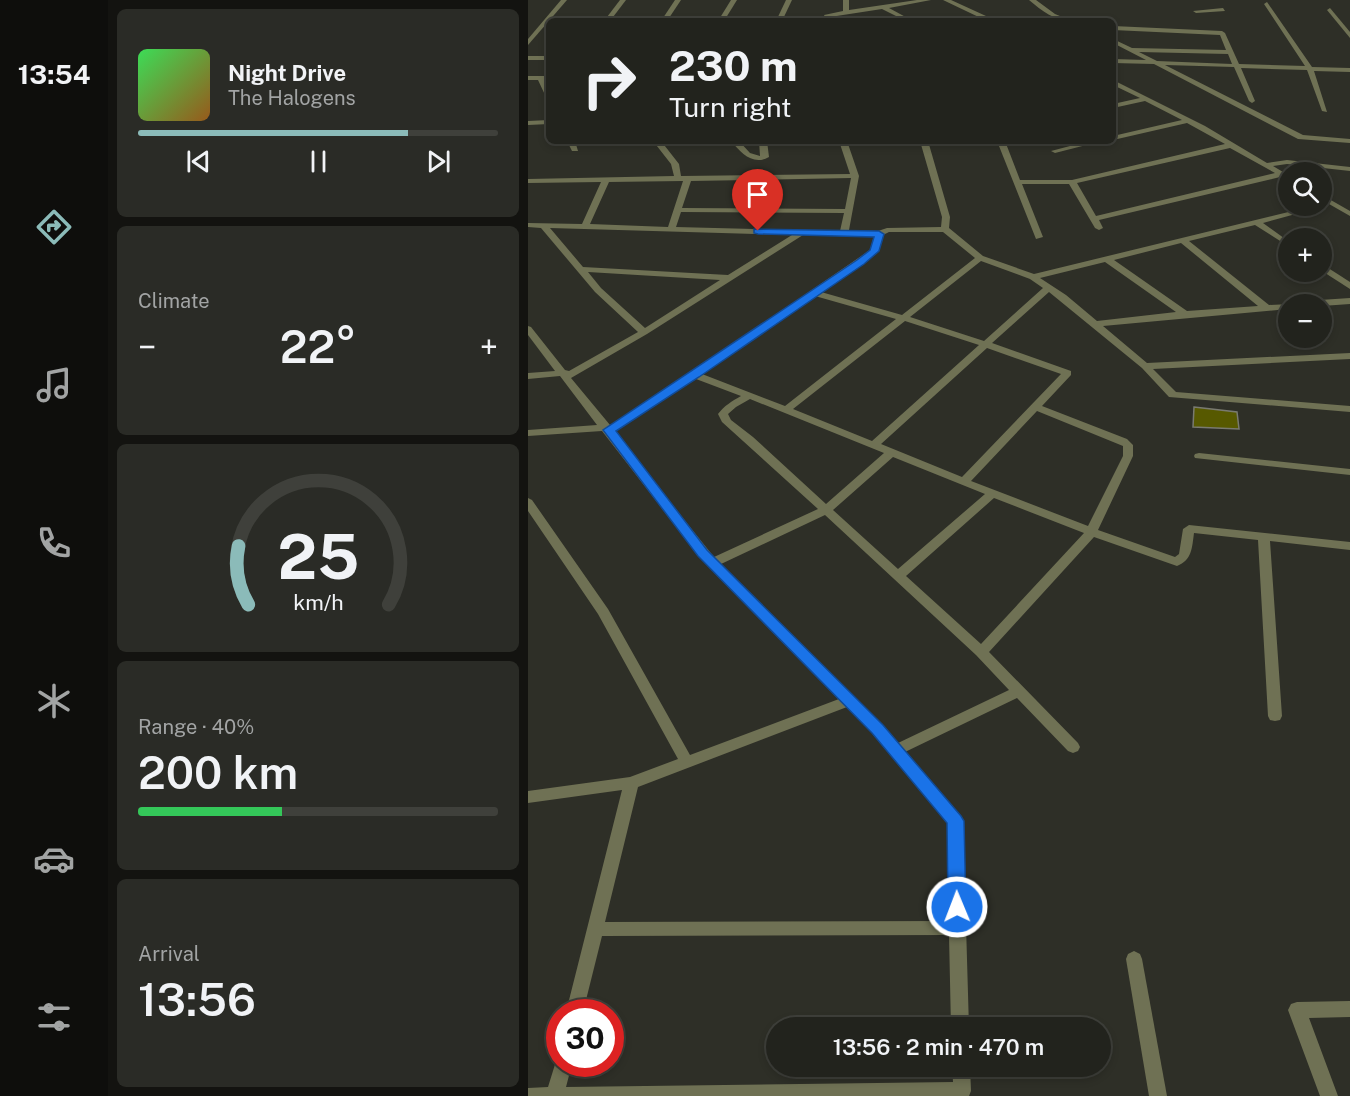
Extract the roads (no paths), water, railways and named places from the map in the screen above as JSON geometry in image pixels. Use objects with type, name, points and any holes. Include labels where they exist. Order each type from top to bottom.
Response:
[{"type":"street","points":[[548,18],[564,0]]},
{"type":"street","points":[[609,18],[623,0]]},
{"type":"street","points":[[666,18],[678,0]]},
{"type":"street","points":[[724,18],[734,0]]},
{"type":"street","points":[[780,18],[789,0]]},
{"type":"street","points":[[846,0],[846,12]]},
{"type":"street","points":[[828,18],[826,16],[846,12],[928,0]]},
{"type":"street","points":[[946,0],[959,0]]},
{"type":"street","points":[[946,0],[985,18]]},
{"type":"street","points":[[1032,0],[1061,18]]},
{"type":"street","points":[[1267,4],[1310,69],[1325,111]]},
{"type":"street","points":[[883,7],[904,18]]},
{"type":"street","points":[[1195,31],[1196,8],[1222,10]]},
{"type":"street","points":[[1330,10],[1350,36]]},
{"type":"street","points":[[528,43],[546,21]]},
{"type":"street","points":[[1116,28],[1222,33],[1252,101]]},
{"type":"street","points":[[528,29],[546,29]]},
{"type":"street","points":[[1116,43],[1301,137],[1350,141]]},
{"type":"street","points":[[1130,50],[1230,52]]},
{"type":"street","points":[[528,58],[546,58]]},
{"type":"street","points":[[1116,61],[1350,70]]},
{"type":"street","points":[[528,78],[546,78]]},
{"type":"street","points":[[540,78],[546,91]]},
{"type":"street","points":[[1116,84],[1278,172]]},
{"type":"street","points":[[1116,105],[1146,99]]},
{"type":"street","points":[[1116,137],[1188,121]]},
{"type":"street","points":[[528,123],[546,122]]},
{"type":"street","points":[[659,144],[675,164],[678,178]]},
{"type":"street","points":[[738,144],[750,157],[756,159],[765,156],[763,144]]},
{"type":"street","points":[[844,144],[855,176],[844,232]]},
{"type":"street","points":[[925,144],[946,217],[945,229]]},
{"type":"street","points":[[1002,144],[1039,237]]},
{"type":"street","points":[[1055,151],[1085,144]]},
{"type":"street","points":[[1017,182],[1072,182],[1232,145]]},
{"type":"street","points":[[1266,165],[1287,162],[1350,169]]},
{"type":"street","points":[[528,181],[855,176]]},
{"type":"street","points":[[671,229],[688,178]]},
{"type":"street","points":[[1094,219],[1278,178]]},
{"type":"street","points":[[585,226],[606,179]]},
{"type":"street","points":[[1072,182],[1099,228]]},
{"type":"street","points":[[1332,204],[1350,214]]},
{"type":"street","points":[[678,210],[848,211]]},
{"type":"street","points":[[1033,277],[1279,216]]},
{"type":"street","points":[[1256,222],[1278,237]]},
{"type":"street","points":[[528,225],[844,234],[844,232],[879,234],[887,230],[945,229],[980,258],[1033,277],[1049,287],[1145,366],[1173,395],[1350,410]]},
{"type":"street","points":[[543,225],[598,290],[644,332]]},
{"type":"street","points":[[528,376],[566,374],[644,332],[801,233]]},
{"type":"street","points":[[528,433],[607,429],[695,375],[874,251],[879,234]]},
{"type":"street","points":[[1183,240],[1268,308]]},
{"type":"street","points":[[787,408],[980,258]]},
{"type":"street","points":[[1107,259],[1185,314]]},
{"type":"street","points":[[580,268],[730,278]]},
{"type":"street","points":[[1332,274],[1350,286]]},
{"type":"street","points":[[874,445],[1049,287]]},
{"type":"street","points":[[815,293],[904,316],[987,343],[1067,373],[965,481]]},
{"type":"street","points":[[1332,302],[1350,301]]},
{"type":"street","points":[[1094,324],[1278,307]]},
{"type":"street","points":[[528,329],[566,374],[703,553],[849,701],[955,821],[960,1017]]},
{"type":"street","points":[[1145,366],[1350,356]]},
{"type":"street","points":[[695,375],[787,408],[891,453],[1091,533],[1178,562],[1185,555],[1189,529],[1350,546]]},
{"type":"street","points":[[750,395],[732,405],[723,414],[726,422],[981,652],[1073,747]]},
{"type":"street","points":[[981,652],[1091,533],[1128,456],[1128,446],[1116,438],[1036,407]]},
{"type":"street","points":[[713,563],[826,510],[891,453]]},
{"type":"street","points":[[1199,456],[1350,472]]},
{"type":"street","points":[[898,576],[993,492]]},
{"type":"street","points":[[528,502],[603,612],[687,762]]},
{"type":"street","points":[[1264,536],[1275,716]]},
{"type":"street","points":[[895,751],[1019,691]]},
{"type":"street","points":[[528,797],[631,783],[849,701]]},
{"type":"street","points":[[578,999],[631,783]]},
{"type":"street","points":[[595,929],[958,928]]},
{"type":"street","points":[[1134,959],[1158,1096]]},
{"type":"street","points":[[1329,1096],[1297,1010],[1350,1009]]},
{"type":"street","points":[[555,1096],[560,1077]]},
{"type":"street","points":[[531,1096],[962,1093],[961,1077]]}]
